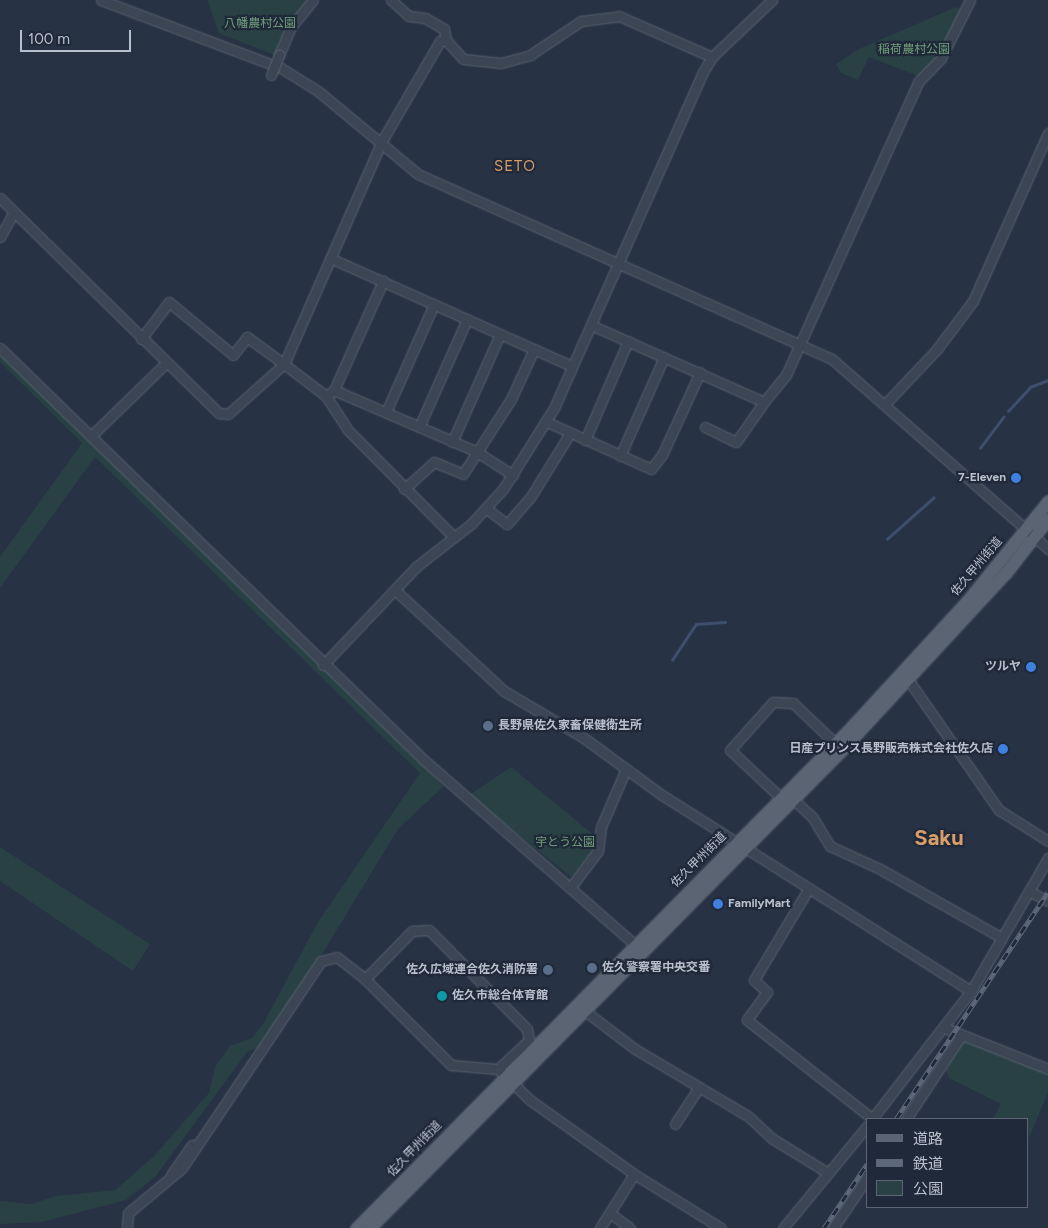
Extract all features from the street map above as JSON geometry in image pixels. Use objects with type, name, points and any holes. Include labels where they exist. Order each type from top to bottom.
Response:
[{"type":"main road","name":"佐久甲州街道","points":[[1030,534],[1048,501]]},
{"type":"main road","name":"佐久甲州街道","points":[[356,1228],[585,1011],[741,845],[781,798],[838,746],[906,676],[1030,534],[1048,519]]},
{"type":"main road","name":"佐久甲州街道","points":[[370,1228],[510,1081],[635,945],[741,845],[794,800],[838,746]]},
{"type":"street","points":[[101,0],[290,72],[318,91],[381,146],[418,174],[798,343],[844,366],[1048,549]]},
{"type":"street","points":[[272,75],[291,27],[313,0]]},
{"type":"street","points":[[390,0],[409,16],[425,18],[444,29],[446,40],[463,59],[501,63],[530,55],[581,21],[619,16],[712,56]]},
{"type":"street","points":[[324,665],[395,590],[487,509],[512,475],[546,422],[712,56],[772,0]]},
{"type":"street","points":[[705,427],[736,442],[764,402],[786,376],[798,343],[918,82],[941,58],[970,0]]},
{"type":"street","points":[[0,198],[141,338],[226,415],[284,364],[381,146],[430,55],[446,40]]},
{"type":"street","points":[[886,403],[937,349],[973,301],[1048,133]]},
{"type":"street","points":[[0,237],[14,212]]},
{"type":"street","points":[[330,258],[572,366]]},
{"type":"street","points":[[326,396],[334,390],[383,282]]},
{"type":"street","points":[[141,338],[169,302],[233,355],[247,337],[326,396],[343,425],[404,489],[454,537]]},
{"type":"street","points":[[386,412],[434,304]]},
{"type":"street","points":[[419,427],[467,319]]},
{"type":"street","points":[[591,324],[764,402]]},
{"type":"street","points":[[452,442],[500,334]]},
{"type":"street","points":[[585,440],[628,341]]},
{"type":"street","points":[[0,348],[324,665],[471,804],[635,945]]},
{"type":"street","points":[[404,489],[427,473],[432,462],[463,474],[511,399],[534,349]]},
{"type":"street","points":[[620,456],[664,357]]},
{"type":"street","points":[[91,436],[166,362]]},
{"type":"street","points":[[546,422],[651,469],[662,456],[700,372]]},
{"type":"street","points":[[334,390],[477,452],[512,475]]},
{"type":"street","points":[[487,509],[507,524],[530,498],[570,434]]},
{"type":"street","points":[[395,590],[504,691],[584,738],[626,769],[741,845],[971,991]]},
{"type":"street","points":[[906,676],[999,810],[1048,841]]},
{"type":"street","points":[[781,798],[730,750],[773,702],[793,703],[838,746]]},
{"type":"street","points":[[570,888],[598,851],[601,827],[626,769]]},
{"type":"street","points":[[794,800],[813,818],[830,846],[880,869],[1002,938]]},
{"type":"street","points":[[873,1118],[971,991],[1048,858]]},
{"type":"street","points":[[809,888],[754,980],[767,992],[747,1020],[871,1118]]},
{"type":"street","points":[[1029,891],[1048,901]]},
{"type":"street","points":[[365,979],[412,931],[429,930],[527,1029],[529,1040],[498,1068]]},
{"type":"street","points":[[127,1228],[128,1213],[168,1180],[269,1045],[321,961],[337,957],[365,979],[451,1065],[498,1068],[510,1081],[634,1174],[721,1228]]},
{"type":"street","points":[[585,1011],[635,1049],[698,1087],[828,1173]]},
{"type":"street","points":[[944,1028],[1048,1069]]},
{"type":"street","points":[[907,1118],[961,1036]]},
{"type":"street","points":[[675,1124],[698,1087]]},
{"type":"street","points":[[783,1228],[866,1127]]},
{"type":"street","points":[[600,1228],[634,1174]]},
{"type":"street","points":[[833,1228],[866,1179]]},
{"type":"street","points":[[610,1213],[630,1228]]},
{"type":"green space","name":"八幡農村公園","points":[[207,0],[308,0],[274,55],[219,33]]},
{"type":"green space","name":"稲荷農村公園","points":[[956,7],[962,10],[940,56],[921,77],[869,57],[858,80],[841,73],[836,64],[859,49]]},
{"type":"green space","points":[[0,353],[444,786],[398,829],[292,1004],[259,1047],[247,1052],[156,1176],[126,1200],[42,1222],[0,1224],[0,1201],[31,1204],[56,1196],[115,1190],[153,1157],[209,1093],[215,1067],[230,1046],[252,1038],[263,1024],[318,922],[420,773],[95,457],[0,588],[0,557],[82,443],[0,362]]},
{"type":"green space","name":"宇とう公園","points":[[511,767],[595,836],[595,849],[571,877],[469,795]]},
{"type":"green space","points":[[0,847],[150,944],[133,971],[0,881]]},
{"type":"green space","points":[[963,1041],[1048,1072],[1048,1092],[1029,1138],[1028,1118],[994,1118],[1001,1104],[949,1078],[946,1071],[951,1058]]},
{"type":"waterway","points":[[1008,411],[1030,387],[1048,380]]},
{"type":"waterway","points":[[980,448],[1003,417]]},
{"type":"waterway","points":[[887,539],[933,498]]},
{"type":"waterway","points":[[672,660],[696,624],[725,622]]},
{"type":"railway","points":[[897,1118],[1048,892]]},
{"type":"railway","points":[[824,1228],[866,1165]]},
{"type":"place","name":"7-Eleven","points":[[1016,478]]},
{"type":"place","name":"ツルヤ","points":[[1031,667]]},
{"type":"place","name":"長野県佐久家畜保健衛生所","points":[[488,726]]},
{"type":"place","name":"日産プリンス長野販売株式会社佐久店","points":[[1003,749]]},
{"type":"place","name":"FamilyMart","points":[[718,904]]},
{"type":"place","name":"佐久警察署中央交番","points":[[592,968]]},
{"type":"place","name":"佐久広域連合佐久消防署","points":[[548,970]]},
{"type":"place","name":"佐久市総合体育館","points":[[442,996]]},
{"type":"district","name":"SETO","points":[[515,167]]},
{"type":"district","name":"Saku","points":[[939,838]]}]
